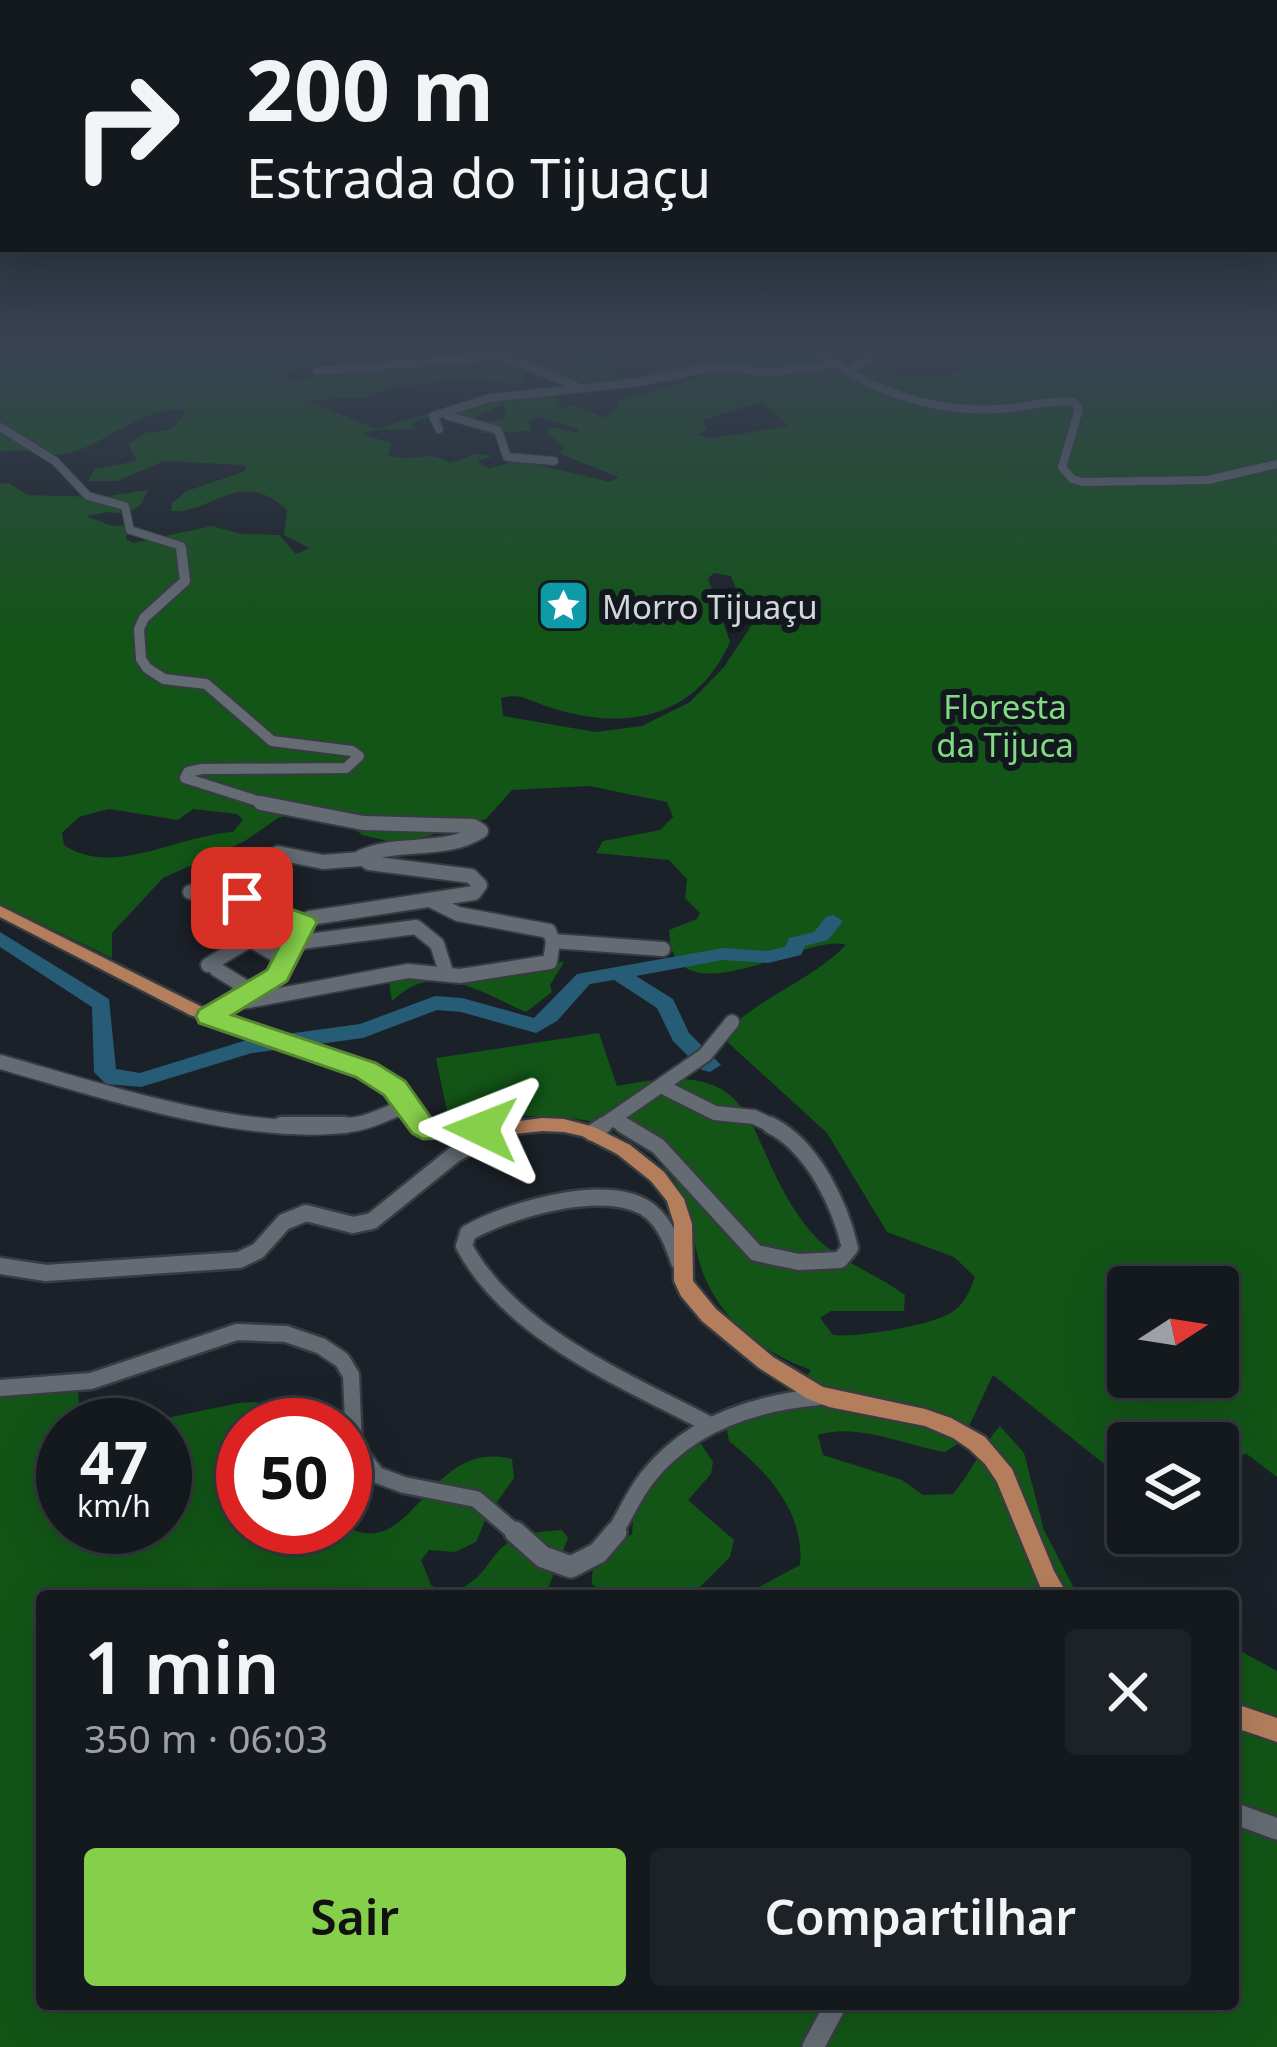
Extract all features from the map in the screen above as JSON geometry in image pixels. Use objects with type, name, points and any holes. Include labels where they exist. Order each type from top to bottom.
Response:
[{"type":"main road","points":[[0,911],[209,1016],[366,1070],[394,1088],[422,1126],[439,1133],[545,1123],[592,1133],[638,1159],[672,1196],[683,1220],[679,1262],[688,1289],[715,1320],[824,1397],[915,1414],[977,1442],[1005,1479],[1037,1564],[1052,1590]]},
{"type":"main road","points":[[1239,1717],[1277,1730]]},
{"type":"street","points":[[28,444],[55,460],[88,496],[125,506],[130,530],[181,545],[185,581],[144,618],[138,645],[141,659],[155,676],[206,684],[272,741],[352,751],[359,756],[346,768],[202,769],[188,772],[188,780],[289,808],[374,824],[468,824],[481,831],[455,842],[381,849],[361,859]]},
{"type":"street","points":[[503,444],[507,457],[554,461]]},
{"type":"street","points":[[1071,444],[1062,467],[1072,479],[1083,482],[1192,481],[1242,475],[1277,464]]},
{"type":"street","points":[[190,892],[230,895],[304,922],[329,913],[474,892],[479,882],[471,876],[361,859],[323,862],[278,853]]},
{"type":"street","points":[[231,1004],[386,974],[446,972],[460,976],[550,962],[554,941],[549,931],[458,914],[432,901]]},
{"type":"street","points":[[209,1016],[278,975],[304,922]]},
{"type":"street","points":[[293,943],[417,928],[437,944],[446,972]]},
{"type":"street","points":[[253,992],[212,967],[244,936],[286,961]]},
{"type":"street","points":[[554,941],[663,949]]},
{"type":"street","points":[[592,1133],[699,1059],[732,1022]]},
{"type":"street","points":[[0,1062],[201,1111],[283,1124],[361,1123],[408,1105]]},
{"type":"street","points":[[613,1120],[658,1146],[756,1253],[799,1262],[840,1260],[850,1248],[847,1226],[799,1148],[768,1121],[715,1113],[663,1087]]},
{"type":"street","points":[[0,1267],[46,1273],[239,1260],[258,1251],[284,1222],[306,1213],[352,1226],[372,1221],[454,1154],[513,1124]]},
{"type":"street","points":[[679,1262],[669,1231],[656,1216],[640,1204],[602,1198],[507,1215],[468,1233],[464,1246],[470,1262],[538,1327],[710,1425]]},
{"type":"street","points":[[0,1388],[73,1385],[229,1336],[286,1334],[334,1354],[353,1372],[352,1440],[374,1472],[409,1488],[470,1496],[503,1519],[543,1558],[571,1567],[603,1552],[646,1478],[669,1453],[710,1425],[783,1399],[824,1397]]},
{"type":"street","points":[[783,1399],[799,1382]]},
{"type":"street","points":[[1239,1815],[1277,1828]]},
{"type":"street","points":[[813,2047],[833,2010]]},
{"type":"green space","name":"Floresta da Tijuca","points":[[0,444],[93,444],[66,454],[0,452]]},
{"type":"green space","name":"Floresta da Tijuca","points":[[129,444],[392,444],[388,455],[396,457],[433,457],[450,463],[475,454],[493,456],[477,461],[489,469],[517,460],[610,482],[619,477],[560,454],[564,447],[560,444],[1277,444],[1277,1477],[1247,1454],[1239,1455],[1239,1422],[1107,1422],[1107,1465],[993,1375],[962,1441],[945,1452],[849,1431],[818,1435],[823,1455],[902,1480],[923,1495],[953,1494],[1000,1426],[1024,1453],[1044,1530],[1075,1590],[760,1590],[800,1565],[800,1546],[781,1495],[729,1441],[725,1421],[747,1405],[798,1389],[811,1370],[773,1353],[726,1313],[705,1277],[679,1189],[639,1141],[619,1130],[575,1119],[481,1110],[448,1116],[436,1058],[599,1033],[617,1086],[668,1079],[704,1082],[728,1094],[745,1113],[788,1199],[812,1233],[832,1251],[905,1295],[904,1311],[831,1311],[820,1318],[833,1335],[932,1321],[959,1307],[975,1277],[954,1257],[887,1232],[827,1133],[722,1037],[751,1011],[846,945],[828,944],[716,973],[692,971],[676,958],[669,930],[697,919],[700,913],[685,898],[687,879],[669,860],[596,853],[603,841],[660,830],[673,817],[667,802],[589,786],[512,790],[486,819],[401,844],[362,835],[339,816],[303,811],[278,818],[245,841],[163,878],[112,933],[112,958],[0,904],[0,484],[8,483],[28,495],[101,497],[148,490],[142,503],[128,514],[86,516],[112,526],[128,525],[126,539],[133,543],[212,526],[241,534],[279,535],[296,554],[310,548],[284,535],[287,510],[255,492],[171,511],[172,503],[187,491],[243,472],[243,465],[164,461],[117,481],[88,481],[95,469],[137,461]],"holes":[[[714,573],[731,576],[751,626],[724,667],[690,702],[642,726],[595,732],[503,716],[501,698],[508,697],[601,718],[628,718],[676,704],[697,689],[730,642],[708,578]],[[109,809],[178,820],[193,809],[237,814],[243,820],[233,832],[124,856],[83,854],[64,845],[62,833],[79,817]]]},
{"type":"green space","points":[[564,962],[550,985],[552,992],[526,1012],[475,989],[441,981],[425,982],[392,1001],[388,974]]},
{"type":"green space","points":[[78,1388],[79,1398],[36,1398],[36,1554],[192,1554],[192,1413],[216,1408],[216,1554],[372,1554],[372,1532],[388,1529],[406,1516],[460,1466],[483,1457],[512,1459],[514,1478],[487,1516],[476,1542],[455,1552],[429,1550],[421,1560],[431,1585],[440,1590],[36,1590],[36,2010],[1239,2010],[1239,1650],[1277,1671],[1277,2047],[0,2047],[0,1389]]},
{"type":"green space","points":[[699,1441],[713,1462],[711,1474],[688,1500],[734,1540],[730,1557],[697,1590],[598,1590],[592,1584],[595,1566],[604,1554],[632,1534],[636,1490]]},
{"type":"green space","points":[[562,1530],[568,1538],[547,1590],[458,1590],[516,1538]]},
{"type":"waterway","points":[[617,973],[723,954],[768,957],[794,951],[796,942],[821,936],[833,921]]},
{"type":"waterway","points":[[0,938],[102,1004],[105,1072],[114,1079],[141,1080],[250,1046],[363,1031],[435,1003],[462,1005],[536,1026],[584,979],[617,973]]},
{"type":"waterway","points":[[617,973],[666,1004],[680,1036],[710,1065]]},
{"type":"place","name":"Morro Tijuaçu","points":[[563,606]]},
{"type":"route","points":[[242,898],[304,922],[278,975],[209,1016],[366,1070],[394,1088],[422,1126],[434,1132],[481,1129]]}]
